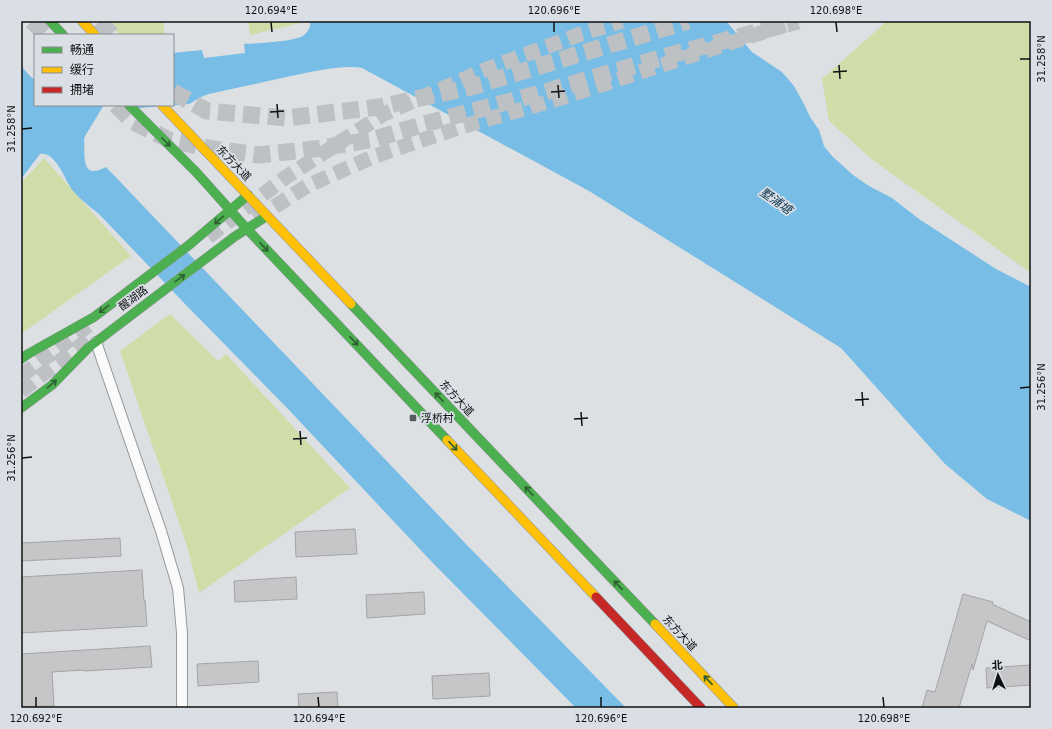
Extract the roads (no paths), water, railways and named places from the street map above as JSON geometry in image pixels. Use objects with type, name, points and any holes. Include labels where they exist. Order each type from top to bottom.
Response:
[{"type":"main road","points":[[50,21],[62,34]]},
{"type":"main road","points":[[82,21],[94,34]]},
{"type":"main road","points":[[130,106],[197,173],[247,229],[701,708]]},
{"type":"main road","name":"东方大道","points":[[165,108],[734,708]]},
{"type":"main road","name":"醒湖路","points":[[21,358],[94,317],[189,245],[248,195]]},
{"type":"main road","name":"醒湖路","points":[[21,408],[52,385],[88,348],[234,237],[266,216]]},
{"type":"street","points":[[96,342],[161,531],[178,588],[182,633],[182,708]]},
{"type":"water","name":"墅浦塘","points":[[310,21],[726,21],[752,52],[782,72],[794,86],[810,117],[819,130],[824,146],[832,156],[853,175],[869,186],[892,198],[919,219],[996,269],[1031,287],[1031,521],[987,499],[945,464],[841,348],[589,191],[362,68],[336,68],[291,76],[209,94],[189,104],[174,105],[174,53],[202,50],[204,58],[245,53],[244,44],[285,41],[300,37],[308,31]]},
{"type":"water","points":[[21,66],[34,79],[34,106],[103,106],[84,140],[84,153],[89,170],[93,171],[106,167],[465,543],[626,708],[576,708],[430,560],[289,410],[99,214],[73,191],[60,168],[51,157],[46,154],[40,154],[21,179]]},
{"type":"water","points":[[122,106],[164,106],[126,109]]},
{"type":"tunnel","points":[[32,21],[45,34]]},
{"type":"tunnel","points":[[100,21],[111,34]]},
{"type":"tunnel","points":[[208,237],[286,177],[384,114],[487,69],[578,35],[622,21]]},
{"type":"tunnel","points":[[174,93],[207,111],[286,118],[379,107],[471,87],[688,21]]},
{"type":"tunnel","points":[[117,106],[132,121],[169,140],[213,149],[259,155],[322,148],[375,139],[667,56],[798,21]]},
{"type":"tunnel","points":[[255,219],[307,186],[375,156],[461,127],[561,98],[785,25]]},
{"type":"tunnel","points":[[21,376],[89,325]]},
{"type":"tunnel","points":[[21,391],[93,336]]},
{"type":"place","name":"浮桥村","points":[[413,418]]}]
